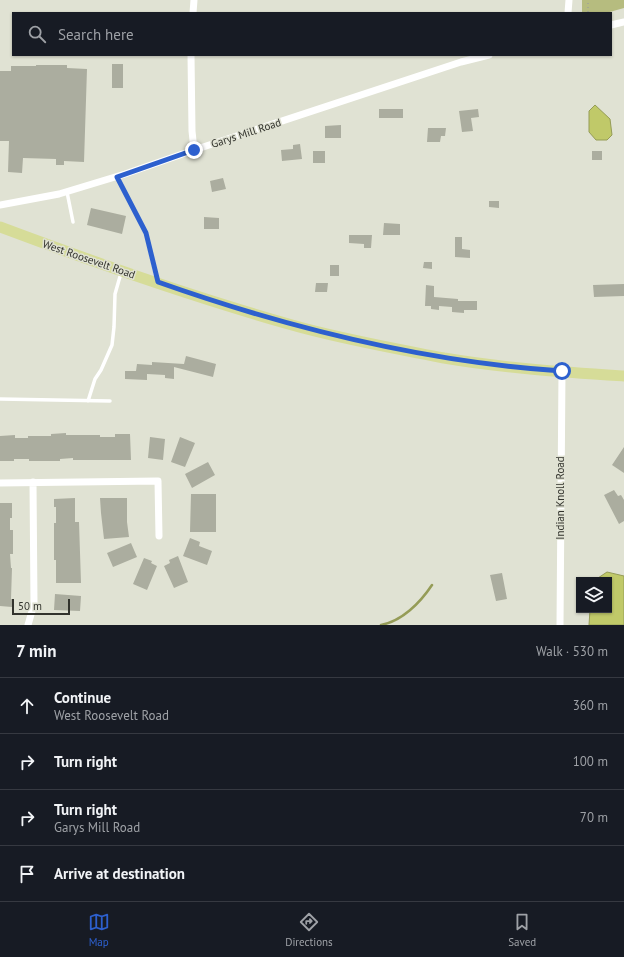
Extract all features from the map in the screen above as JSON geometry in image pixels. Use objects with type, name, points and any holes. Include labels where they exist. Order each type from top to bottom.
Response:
[{"type":"main road","name":"West Roosevelt Road","points":[[0,227],[122,270],[293,325],[358,341],[458,360],[512,367],[624,376]]},
{"type":"street","points":[[193,12],[194,0]]},
{"type":"street","points":[[568,12],[569,0]]},
{"type":"street","points":[[612,25],[624,22]]},
{"type":"street","points":[[191,56],[192,131],[194,150]]},
{"type":"street","name":"Garys Mill Road","points":[[0,206],[67,192],[117,177],[461,62],[486,56]]},
{"type":"street","name":"Indian Knoll Road","points":[[560,625],[562,371]]},
{"type":"street","points":[[0,483],[158,481],[159,536]]},
{"type":"street","points":[[28,625],[34,604],[33,482]]},
{"type":"lane","points":[[117,177],[146,233],[158,282]]},
{"type":"lane","points":[[67,192],[73,222]]},
{"type":"lane","points":[[88,401],[95,379],[101,370],[112,345],[114,327],[114,294],[122,270]]},
{"type":"lane","points":[[0,399],[110,401]]},
{"type":"path","points":[[588,0],[588,12]]},
{"type":"shaded area","points":[[582,0],[624,0],[624,8],[610,12],[582,12]]},
{"type":"shaded area","points":[[595,105],[610,119],[612,135],[607,140],[596,140],[589,132],[589,111]]},
{"type":"shaded area","points":[[607,572],[624,576],[624,625],[589,625],[590,613],[612,613],[612,577],[600,577]]},
{"type":"building","points":[[112,64],[123,64],[123,88],[112,88]]},
{"type":"building","points":[[67,65],[67,68],[87,69],[84,162],[64,161],[64,165],[56,165],[56,159],[23,158],[22,173],[8,172],[9,141],[0,141],[0,71],[11,71],[11,66]]},
{"type":"building","points":[[379,109],[403,109],[403,118],[379,118]]},
{"type":"building","points":[[478,109],[479,117],[471,118],[473,131],[462,132],[459,111]]},
{"type":"building","points":[[341,125],[341,138],[325,138],[325,126]]},
{"type":"building","points":[[428,128],[446,128],[445,136],[441,136],[440,142],[427,142]]},
{"type":"building","points":[[300,144],[302,159],[282,161],[281,150],[293,149],[293,145]]},
{"type":"building","points":[[313,151],[325,151],[325,163],[313,163]]},
{"type":"building","points":[[592,151],[602,151],[602,160],[592,160]]},
{"type":"building","points":[[223,178],[226,189],[212,192],[210,181]]},
{"type":"building","points":[[489,201],[499,201],[499,208],[489,207]]},
{"type":"building","points":[[91,208],[126,216],[122,234],[87,225]]},
{"type":"building","points":[[204,217],[219,218],[219,229],[204,229]]},
{"type":"building","points":[[384,223],[400,224],[400,235],[383,235]]},
{"type":"building","points":[[349,235],[372,235],[371,248],[364,248],[364,244],[349,243]]},
{"type":"building","points":[[455,237],[462,237],[462,249],[470,250],[470,258],[455,257]]},
{"type":"building","points":[[424,262],[432,262],[432,269],[423,268]]},
{"type":"building","points":[[330,265],[339,265],[339,276],[330,276]]},
{"type":"building","points":[[316,283],[328,283],[327,292],[315,292]]},
{"type":"building","points":[[624,284],[624,296],[594,297],[593,285]]},
{"type":"building","points":[[426,285],[434,286],[434,297],[458,299],[458,301],[477,301],[477,310],[464,310],[464,313],[452,312],[452,307],[439,306],[439,310],[431,309],[431,306],[425,306]]},
{"type":"building","points":[[186,356],[216,364],[213,377],[174,367],[174,379],[165,378],[165,375],[147,374],[147,380],[125,379],[125,371],[136,371],[137,364],[152,365],[152,362],[184,364]]},
{"type":"building","points":[[66,433],[66,435],[100,435],[100,437],[115,437],[115,434],[130,434],[131,460],[73,460],[73,458],[60,459],[60,461],[29,461],[29,459],[14,459],[14,461],[0,461],[0,436],[15,435],[15,438],[28,438],[28,436],[51,436],[51,434]]},
{"type":"building","points":[[150,437],[165,439],[163,460],[148,458]]},
{"type":"building","points":[[180,437],[195,443],[185,467],[171,462]]},
{"type":"building","points":[[624,447],[624,473],[612,465]]},
{"type":"building","points":[[208,462],[215,475],[192,488],[185,474]]},
{"type":"building","points":[[614,490],[618,496],[621,495],[624,500],[624,521],[619,524],[604,495]]},
{"type":"building","points":[[191,494],[216,494],[216,532],[190,532]]},
{"type":"building","points":[[75,498],[75,522],[79,522],[81,583],[56,583],[56,560],[54,560],[54,523],[56,523],[56,507],[54,507],[54,499]]},
{"type":"building","points":[[100,498],[127,498],[127,522],[129,537],[104,539]]},
{"type":"building","points":[[0,503],[12,503],[10,530],[13,530],[13,554],[10,554],[12,568],[12,607],[0,606]]},
{"type":"building","points":[[190,538],[200,542],[199,546],[212,551],[207,565],[183,556]]},
{"type":"building","points":[[131,543],[137,557],[113,567],[107,553]]},
{"type":"building","points":[[178,556],[188,582],[174,588],[164,566],[170,563],[169,560]]},
{"type":"building","points":[[144,558],[152,561],[151,563],[157,566],[147,590],[133,584]]},
{"type":"building","points":[[502,573],[507,599],[496,601],[490,575]]},
{"type":"building","points":[[55,594],[81,596],[80,611],[54,610]]},
{"type":"waterway","points":[[381,625],[396,620],[410,610],[416,605],[432,585]]},
{"type":"route","points":[[194,150],[117,177],[126,197],[146,233],[158,282],[235,308],[293,325],[358,341],[444,358],[484,364],[562,371]]}]
